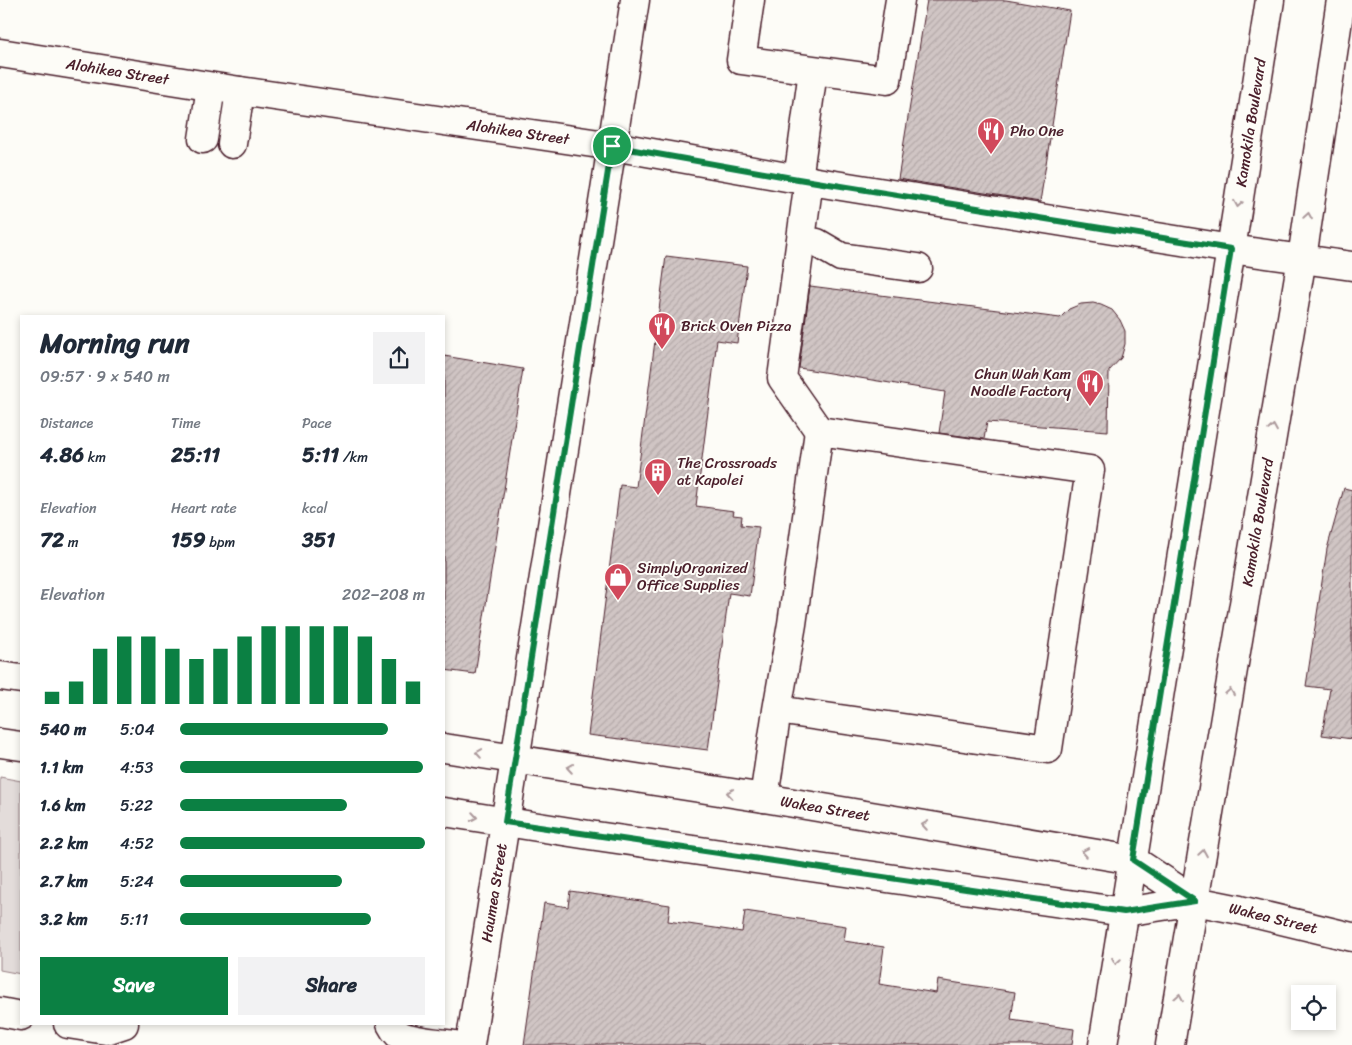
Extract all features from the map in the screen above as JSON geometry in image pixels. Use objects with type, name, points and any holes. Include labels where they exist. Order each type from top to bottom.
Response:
[{"type":"street","name":"Haumea Street","points":[[470,1045],[635,0]]},
{"type":"street","points":[[750,0],[741,60],[887,80],[900,0]]},
{"type":"street","name":"Kamokila Boulevard","points":[[1103,1045],[1270,0]]},
{"type":"street","name":"Kamokila Boulevard","points":[[1170,1045],[1302,258],[1341,0]]},
{"type":"street","name":"Alohikea Street","points":[[0,53],[211,87],[612,146],[804,180],[1231,249],[1352,266]]},
{"type":"street","points":[[764,798],[792,624],[819,431],[782,378],[801,241],[813,71]]},
{"type":"street","points":[[203,139],[211,87]]},
{"type":"street","points":[[232,144],[240,91]]},
{"type":"street","points":[[801,241],[817,243],[841,257],[918,268]]},
{"type":"street","points":[[777,710],[1048,749],[1090,470],[819,431]]},
{"type":"street","points":[[0,676],[20,680]]},
{"type":"street","points":[[0,742],[20,746]]},
{"type":"street","name":"Wakea Street","points":[[445,748],[764,798],[1133,860],[1195,901]]},
{"type":"street","name":"Wakea Street","points":[[445,812],[1124,912],[1195,901],[1352,937]]},
{"type":"street","points":[[0,1012],[20,1016]]},
{"type":"street","points":[[74,1025],[106,1030],[121,1025]]},
{"type":"street","points":[[392,1025],[398,1034],[409,1038],[455,1045]]},
{"type":"shaded area","points":[[0,777],[20,781],[20,974],[0,970]]},
{"type":"building","points":[[927,0],[1006,0],[1070,11],[1040,202],[898,179]]},
{"type":"building","name":"The Crossroads at Kapolei","points":[[666,256],[747,266],[737,343],[717,340],[696,506],[734,511],[733,515],[742,516],[741,525],[759,527],[750,596],[729,593],[708,750],[588,735],[620,485],[636,487]]},
{"type":"building","points":[[810,286],[1060,318],[1069,309],[1081,304],[1093,303],[1112,310],[1120,320],[1125,331],[1125,344],[1121,358],[1109,371],[1108,431],[987,422],[984,439],[939,433],[945,392],[799,368]]},
{"type":"building","points":[[445,356],[523,369],[475,674],[445,670]]},
{"type":"building","points":[[1344,488],[1352,490],[1352,739],[1322,735],[1330,689],[1306,686],[1327,549]]},
{"type":"building","points":[[570,891],[670,905],[668,921],[742,932],[745,911],[846,926],[844,941],[884,947],[879,984],[936,993],[938,980],[1015,992],[1011,1020],[1074,1029],[1072,1045],[524,1045],[544,903],[568,907]]},
{"type":"place","name":"Pho One","points":[[991,155]]},
{"type":"place","name":"Brick Oven Pizza","points":[[662,350]]},
{"type":"place","name":"Chun Wah Kam Noodle Factory","points":[[1090,407]]},
{"type":"place","name":"The Crossroads at Kapolei","points":[[658,496]]},
{"type":"place","name":"SimplyOrganized Office Supplies","points":[[618,601]]},
{"type":"route","points":[[612,146],[798,179],[1231,249],[1133,860],[1195,901],[1124,912],[505,822],[612,146]]}]
